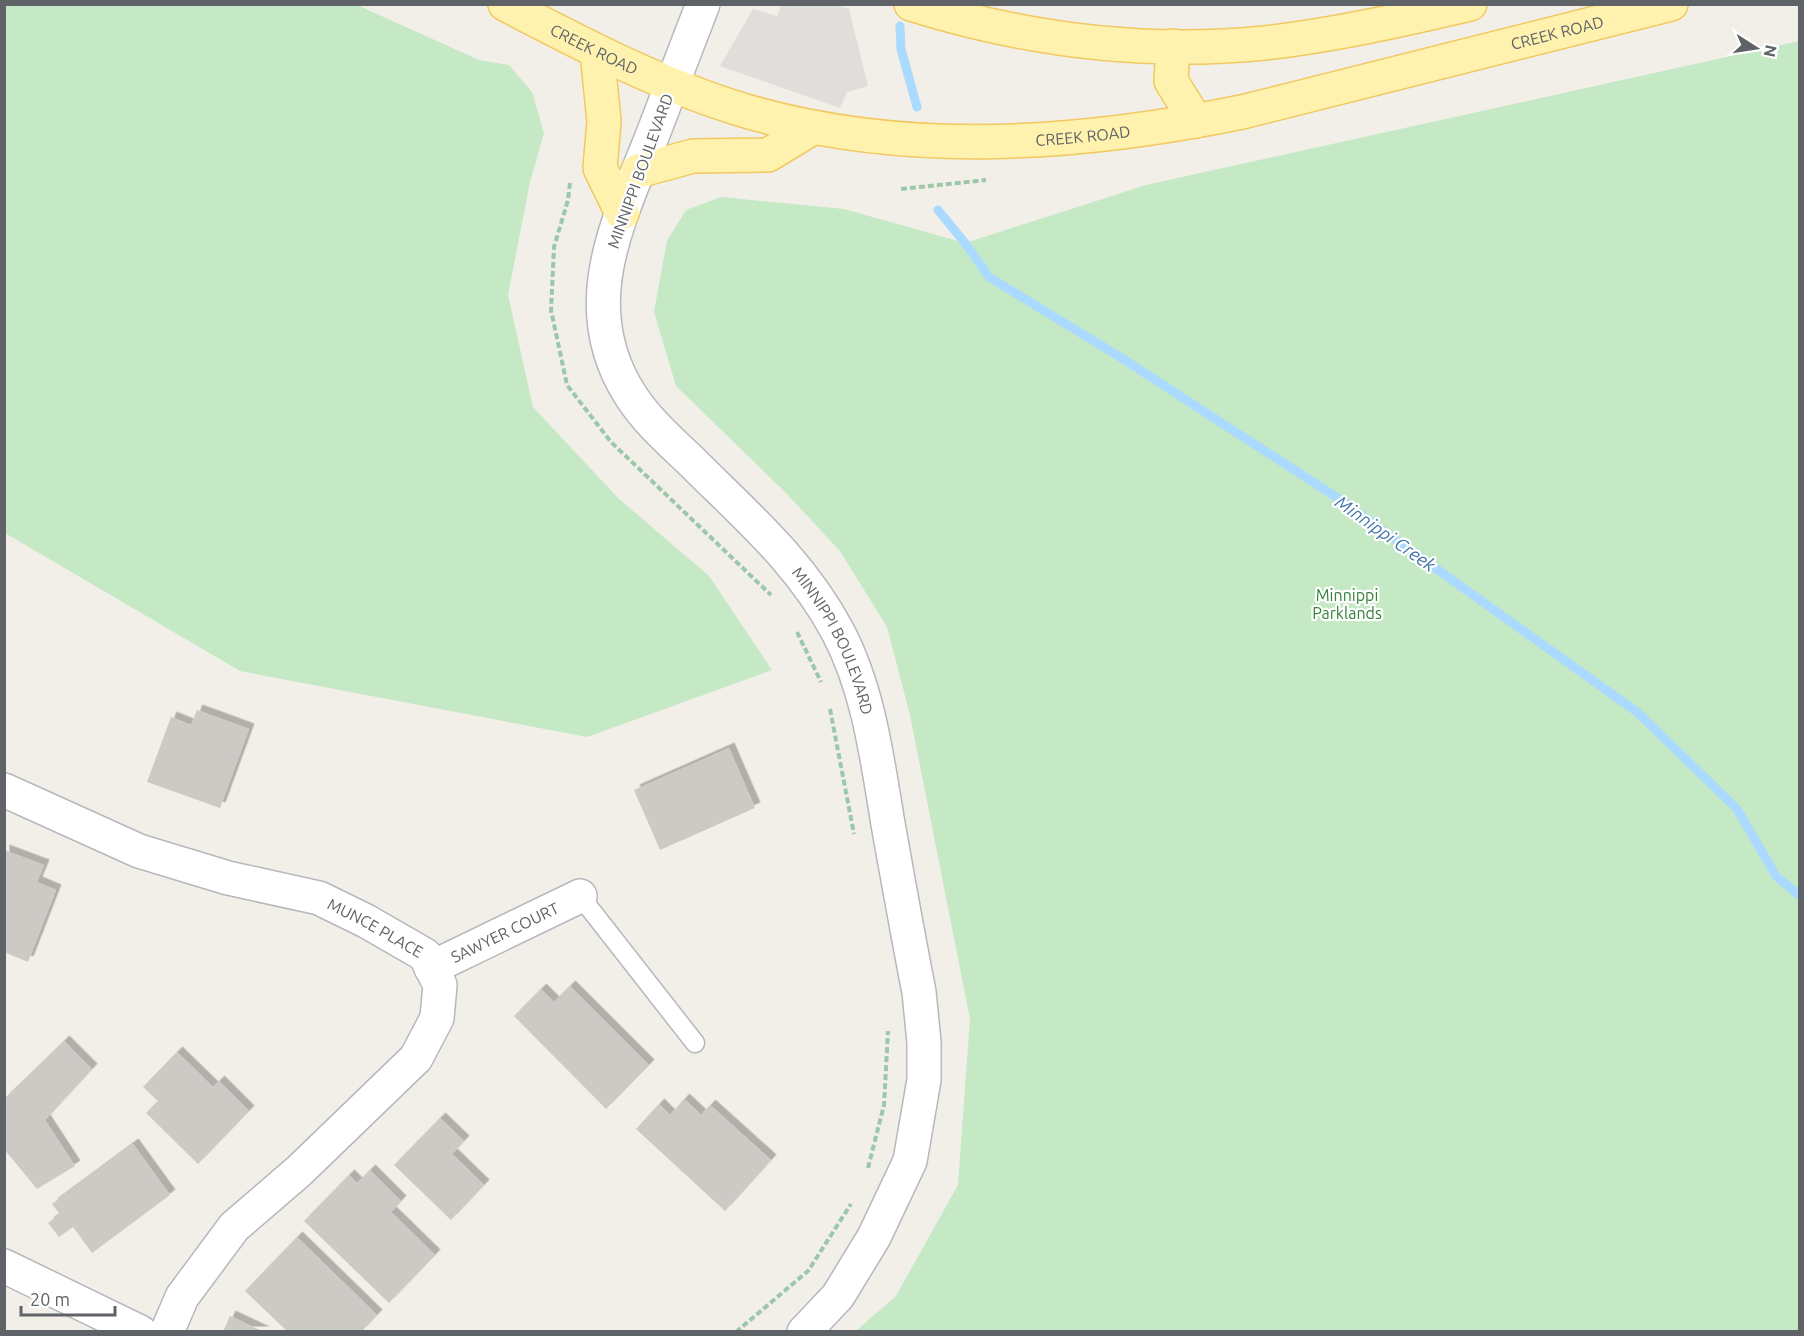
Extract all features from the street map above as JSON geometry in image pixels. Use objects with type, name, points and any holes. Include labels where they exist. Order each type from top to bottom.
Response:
[{"type":"main road","name":"CREEK ROAD","points":[[505,4],[597,52],[672,84],[747,111],[814,127],[921,140],[991,141],[1046,140],[1196,121],[1270,105],[1671,4]]},
{"type":"main road","points":[[911,4],[973,22],[1047,38],[1088,43],[1173,46],[1263,43],[1317,36],[1369,27],[1470,4]]},
{"type":"main road","points":[[1173,46],[1171,81],[1196,121]]},
{"type":"main road","points":[[597,52],[604,121],[600,168],[622,213]]},
{"type":"main road","points":[[638,171],[693,156],[768,154],[814,127]]},
{"type":"street","name":"MINNIPPI BOULEVARD","points":[[703,4],[622,213],[606,262],[603,302],[609,344],[630,395],[648,419],[773,540],[806,579],[838,633],[864,697],[919,992],[924,1042],[924,1080],[910,1161],[874,1237],[838,1296],[804,1332]]},
{"type":"street","name":"MUNCE PLACE","points":[[4,790],[139,851],[228,878],[319,898],[403,941],[425,955],[440,985],[437,1018],[416,1058],[299,1171],[234,1227],[182,1297],[167,1332]]},
{"type":"street","name":"SAWYER COURT","points":[[431,968],[580,896]]},
{"type":"street","points":[[4,1266],[140,1332]]},
{"type":"lane","points":[[580,896],[695,1044]]},
{"type":"path","points":[[571,178],[568,200],[554,247],[551,310],[567,385],[611,442],[778,601]]},
{"type":"path","points":[[901,189],[986,180]]},
{"type":"path","points":[[796,630],[822,684]]},
{"type":"path","points":[[830,706],[854,835]]},
{"type":"path","points":[[867,1172],[884,1105],[888,1021]]},
{"type":"path","points":[[736,1332],[808,1271],[852,1203]]},
{"type":"shaded area","points":[[782,4],[834,5],[849,9],[868,86],[847,92],[840,108],[720,66],[753,9],[777,16]]},
{"type":"green space","points":[[5,4],[357,5],[479,60],[509,65],[532,92],[544,133],[530,182],[508,295],[533,407],[619,499],[709,576],[772,670],[587,737],[240,671],[5,533]]},
{"type":"green space","name":"Minnippi Parklands","points":[[1799,41],[1799,1331],[856,1331],[896,1296],[958,1185],[970,1019],[910,715],[887,627],[840,551],[786,493],[676,386],[654,312],[667,241],[686,210],[721,197],[844,209],[965,243],[1146,185]]},
{"type":"building","points":[[197,710],[249,729],[220,808],[147,782],[171,717],[191,725]]},
{"type":"building","points":[[729,748],[755,808],[660,850],[634,790]]},
{"type":"building","points":[[4,850],[44,865],[37,882],[56,890],[28,962],[4,952]]},
{"type":"building","points":[[570,986],[649,1065],[606,1109],[514,1016],[541,989],[554,1002]]},
{"type":"building","points":[[64,1041],[92,1069],[45,1120],[75,1166],[37,1189],[4,1149],[4,1099]]},
{"type":"building","points":[[177,1052],[213,1087],[219,1081],[249,1111],[198,1164],[146,1113],[158,1101],[143,1087]]},
{"type":"building","points":[[684,1099],[701,1115],[710,1105],[771,1160],[725,1211],[636,1129],[659,1104],[670,1115]]},
{"type":"building","points":[[440,1118],[464,1141],[452,1154],[484,1185],[451,1220],[394,1165]]},
{"type":"building","points":[[133,1144],[170,1195],[92,1253],[73,1227],[59,1237],[48,1223],[60,1214],[52,1204]]},
{"type":"building","points":[[370,1170],[401,1201],[391,1212],[435,1255],[389,1303],[304,1221],[349,1175],[357,1183]]},
{"type":"building","points":[[297,1237],[377,1315],[361,1332],[288,1332],[245,1291]]},
{"type":"building","points":[[230,1316],[264,1332],[223,1332]]},
{"type":"waterway","name":"Minnippi Creek","points":[[900,26],[901,49],[917,107]]},
{"type":"waterway","name":"Minnippi Creek","points":[[938,210],[989,277],[1120,357],[1336,497],[1637,712],[1737,809],[1776,876],[1800,896]]}]
